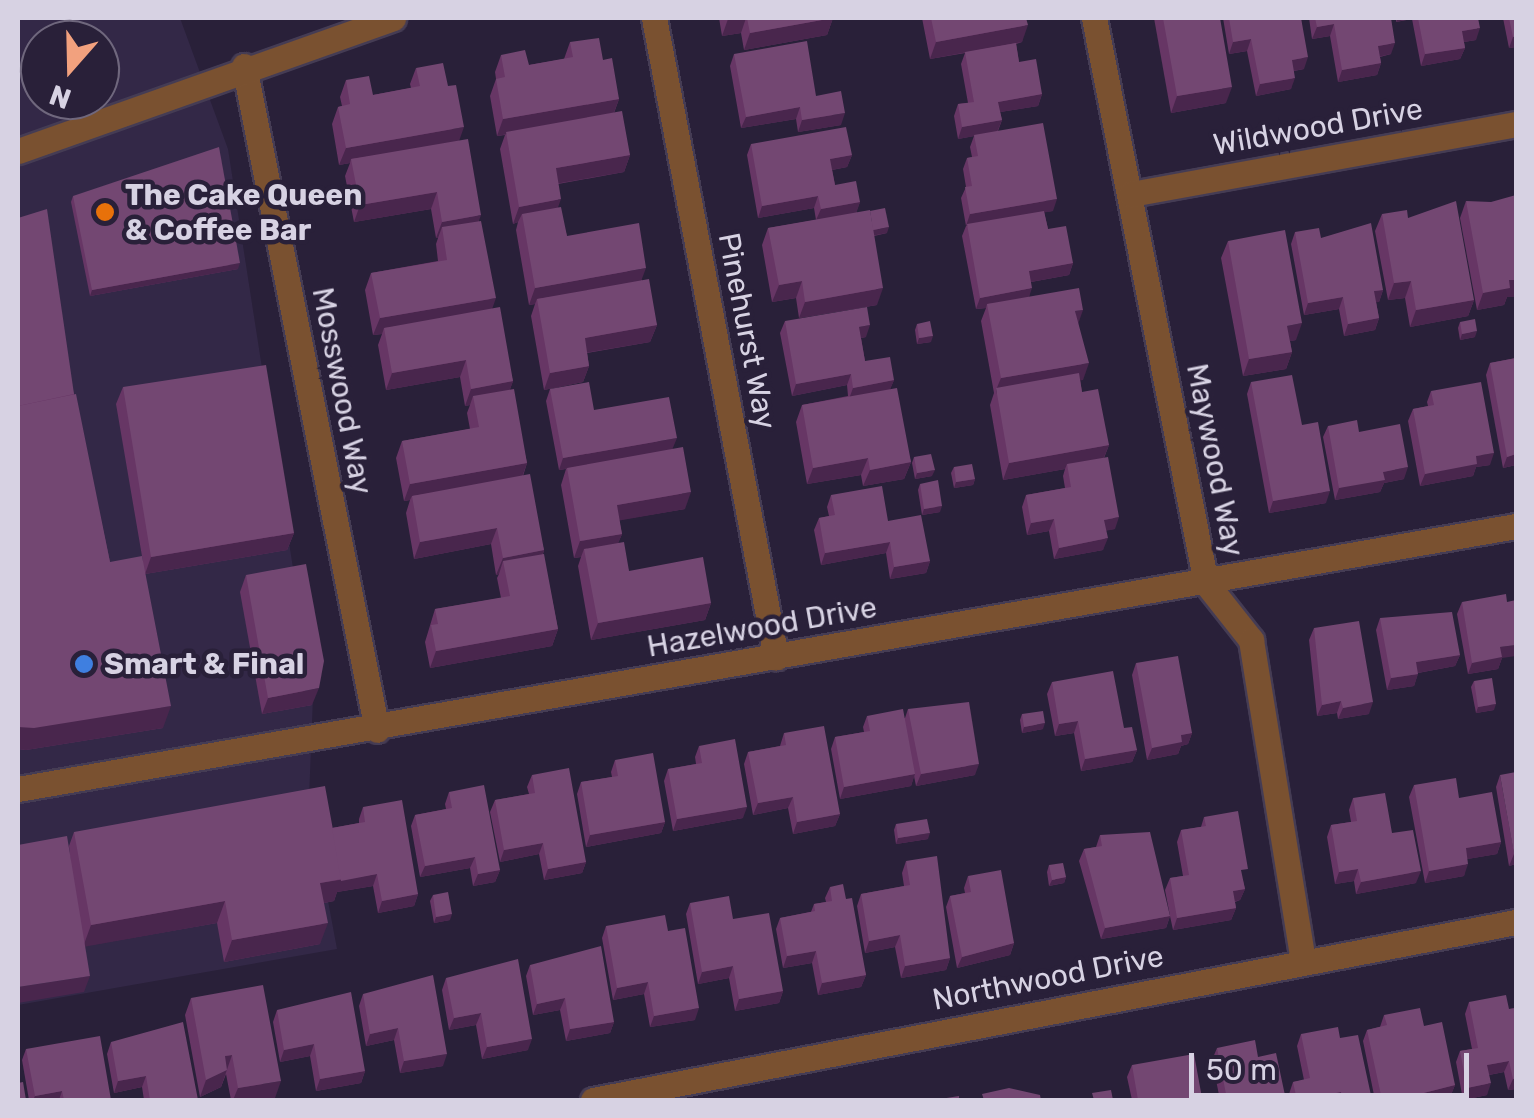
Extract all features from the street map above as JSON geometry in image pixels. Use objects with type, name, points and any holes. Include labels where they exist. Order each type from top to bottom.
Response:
[{"type":"street","points":[[18,151],[244,66],[392,18]]},
{"type":"street","name":"Pinehurst Way","points":[[654,18],[776,657]]},
{"type":"street","name":"Maywood Way","points":[[1094,18],[1206,583],[1251,640],[1304,961]]},
{"type":"street","name":"Mosswood Way","points":[[244,66],[377,730]]},
{"type":"street","name":"Wildwood Drive","points":[[1131,194],[1516,124]]},
{"type":"street","name":"Hazelwood Drive","points":[[18,789],[377,730],[1516,526]]},
{"type":"street","name":"Northwood Drive","points":[[592,1100],[1516,922]]},
{"type":"shaded area","points":[[18,18],[180,18],[228,149],[313,697],[309,799],[337,949],[18,1005]]},
{"type":"building","points":[[747,18],[833,18],[750,33]]},
{"type":"building","points":[[931,18],[1026,18],[1028,25],[936,42]]},
{"type":"building","points":[[1163,18],[1220,18],[1232,87],[1177,96]]},
{"type":"building","points":[[1229,18],[1301,18],[1308,57],[1292,60],[1295,78],[1260,84],[1251,39],[1233,42]]},
{"type":"building","points":[[1315,18],[1391,18],[1395,43],[1378,46],[1381,63],[1342,70],[1334,24],[1317,27]]},
{"type":"building","points":[[1418,18],[1478,18],[1480,28],[1462,31],[1465,48],[1425,54]]},
{"type":"building","points":[[1509,18],[1516,18],[1513,37]]},
{"type":"building","points":[[599,38],[603,60],[612,58],[619,99],[503,119],[496,79],[505,77],[501,55],[525,50],[529,65],[573,57],[570,42]]},
{"type":"building","points":[[807,41],[816,96],[841,91],[845,113],[802,120],[800,107],[746,117],[734,54]]},
{"type":"building","points":[[1016,43],[1019,62],[1036,59],[1042,94],[998,102],[1002,120],[962,127],[958,104],[974,102],[965,52]]},
{"type":"building","points":[[443,63],[448,86],[456,85],[464,127],[346,148],[338,107],[350,104],[346,80],[369,76],[373,95],[420,86],[416,68]]},
{"type":"building","points":[[622,111],[630,155],[556,168],[561,199],[519,207],[506,132]]},
{"type":"building","points":[[1043,123],[1057,199],[970,214],[965,187],[972,186],[967,158],[978,156],[974,135]]},
{"type":"building","points":[[846,127],[852,155],[830,159],[835,185],[856,181],[860,202],[821,209],[818,196],[762,206],[751,144]]},
{"type":"building","points":[[468,139],[481,215],[442,222],[437,192],[360,205],[351,159]]},
{"type":"building","points":[[219,147],[240,263],[92,290],[73,196]]},
{"type":"building","points":[[1516,195],[1516,280],[1509,280],[1510,288],[1483,293],[1466,201],[1491,202]]},
{"type":"building","points":[[1456,201],[1474,300],[1416,310],[1411,281],[1394,283],[1382,214],[1407,210],[1408,218]]},
{"type":"building","points":[[561,207],[567,236],[639,223],[646,268],[535,288],[522,214]]},
{"type":"building","points":[[885,208],[889,227],[873,230],[870,211]]},
{"type":"building","points":[[47,209],[74,394],[18,406],[18,218]]},
{"type":"building","points":[[870,210],[883,288],[805,302],[802,281],[779,285],[768,228]]},
{"type":"building","points":[[1044,211],[1048,229],[1066,226],[1073,263],[1029,271],[1032,288],[980,298],[967,224]]},
{"type":"building","points":[[481,221],[496,298],[380,318],[371,273],[447,260],[442,227]]},
{"type":"building","points":[[1371,223],[1383,290],[1374,291],[1379,318],[1348,324],[1343,297],[1308,303],[1295,232],[1319,228],[1321,238]]},
{"type":"building","points":[[1285,230],[1302,323],[1287,326],[1292,352],[1249,359],[1228,241]]},
{"type":"building","points":[[649,279],[657,325],[585,338],[589,366],[550,373],[537,299]]},
{"type":"building","points":[[1079,288],[1083,310],[1075,311],[1089,363],[1001,378],[987,304]]},
{"type":"building","points":[[500,307],[513,381],[471,389],[466,360],[392,373],[384,328]]},
{"type":"building","points":[[867,307],[870,325],[859,327],[865,361],[890,357],[894,380],[853,388],[851,374],[796,384],[785,321]]},
{"type":"building","points":[[1475,319],[1477,331],[1462,334],[1460,322]]},
{"type":"building","points":[[930,321],[933,336],[919,338],[917,324]]},
{"type":"building","points":[[1516,358],[1516,454],[1507,457],[1490,363]]},
{"type":"building","points":[[266,365],[294,533],[151,557],[123,387]]},
{"type":"building","points":[[1079,373],[1082,392],[1098,389],[1109,445],[1009,463],[996,388]]},
{"type":"building","points":[[1292,375],[1302,425],[1318,422],[1330,491],[1273,501],[1251,382]]},
{"type":"building","points":[[589,382],[594,410],[669,397],[677,438],[563,458],[550,389]]},
{"type":"building","points":[[1481,382],[1494,453],[1476,456],[1477,464],[1425,474],[1413,409],[1434,405],[1431,391]]},
{"type":"building","points":[[897,388],[911,462],[870,470],[868,458],[813,468],[802,405]]},
{"type":"building","points":[[514,389],[527,463],[410,484],[402,441],[479,427],[473,396]]},
{"type":"building","points":[[76,394],[110,562],[142,556],[171,706],[34,728],[18,727],[18,406]]},
{"type":"building","points":[[1357,420],[1359,432],[1400,424],[1408,467],[1383,472],[1385,480],[1339,488],[1328,426]]},
{"type":"building","points":[[683,447],[691,492],[617,505],[622,534],[580,541],[567,468]]},
{"type":"building","points":[[931,454],[935,470],[917,473],[914,457]]},
{"type":"building","points":[[1108,457],[1119,517],[1104,520],[1108,538],[1059,548],[1054,519],[1031,523],[1026,495],[1071,487],[1067,464]]},
{"type":"building","points":[[972,464],[975,479],[956,482],[954,467]]},
{"type":"building","points":[[530,474],[544,550],[503,558],[497,528],[420,542],[412,496]]},
{"type":"building","points":[[938,480],[942,506],[924,509],[920,484]]},
{"type":"building","points":[[882,486],[888,521],[921,515],[930,561],[894,567],[890,542],[825,553],[819,518],[835,515],[831,495]]},
{"type":"building","points":[[624,542],[629,571],[703,557],[711,603],[598,623],[584,549]]},
{"type":"building","points":[[544,554],[558,629],[436,651],[431,625],[438,624],[435,609],[510,596],[503,561]]},
{"type":"building","points":[[306,564],[324,661],[319,688],[268,698],[246,575]]},
{"type":"building","points":[[1506,594],[1507,602],[1516,600],[1516,645],[1500,647],[1502,657],[1472,663],[1462,602]]},
{"type":"building","points":[[1452,612],[1460,655],[1416,662],[1418,674],[1391,678],[1380,618]]},
{"type":"building","points":[[1359,621],[1373,702],[1343,708],[1341,701],[1322,705],[1314,628]]},
{"type":"building","points":[[1178,656],[1192,733],[1181,735],[1182,742],[1152,748],[1136,663]]},
{"type":"building","points":[[1113,671],[1124,728],[1132,727],[1137,750],[1085,759],[1078,721],[1059,724],[1052,682]]},
{"type":"building","points":[[1492,678],[1496,704],[1478,707],[1474,681]]},
{"type":"building","points":[[969,702],[979,764],[921,774],[908,709]]},
{"type":"building","points":[[903,709],[915,774],[844,787],[835,737],[870,731],[867,716]]},
{"type":"building","points":[[1043,711],[1045,723],[1024,727],[1022,714]]},
{"type":"building","points":[[824,726],[840,814],[797,822],[793,797],[758,803],[748,752],[786,745],[784,733]]},
{"type":"building","points":[[735,739],[747,807],[677,819],[668,769],[702,763],[699,746]]},
{"type":"building","points":[[653,753],[665,822],[590,835],[581,782],[618,776],[615,760]]},
{"type":"building","points":[[569,768],[586,862],[548,869],[543,843],[504,850],[495,800],[535,793],[532,775]]},
{"type":"building","points":[[1516,772],[1516,853],[1514,854],[1500,775]]},
{"type":"building","points":[[1456,778],[1459,798],[1492,792],[1501,842],[1466,848],[1468,864],[1429,871],[1414,785]]},
{"type":"building","points":[[484,785],[500,870],[478,874],[475,857],[425,866],[415,815],[452,808],[449,792]]},
{"type":"building","points":[[325,786],[342,879],[320,883],[328,923],[232,940],[225,901],[91,925],[74,832]]},
{"type":"building","points":[[1385,793],[1392,833],[1413,830],[1421,871],[1361,882],[1358,869],[1339,872],[1331,825],[1357,821],[1353,798]]},
{"type":"building","points":[[402,800],[418,894],[382,901],[377,874],[341,881],[332,828],[365,822],[363,807]]},
{"type":"building","points":[[1238,811],[1248,869],[1241,870],[1245,889],[1233,891],[1236,908],[1177,918],[1170,878],[1189,875],[1181,830],[1206,826],[1204,817]]},
{"type":"building","points":[[927,819],[930,833],[898,838],[896,824]]},
{"type":"building","points":[[1150,832],[1170,916],[1105,928],[1084,849],[1102,846],[1100,835]]},
{"type":"building","points":[[67,836],[90,976],[18,987],[18,845]]},
{"type":"building","points":[[937,856],[950,958],[905,966],[900,935],[869,941],[861,894],[910,885],[906,861]]},
{"type":"building","points":[[1063,863],[1066,877],[1052,880],[1049,865]]},
{"type":"building","points":[[1001,870],[1014,943],[962,957],[950,896],[971,892],[968,876]]},
{"type":"building","points":[[843,884],[846,899],[852,898],[866,975],[822,983],[816,951],[787,956],[780,918],[815,911],[814,904],[832,901],[830,887]]},
{"type":"building","points":[[448,892],[452,914],[436,917],[433,895]]},
{"type":"building","points":[[729,896],[733,919],[769,913],[783,991],[739,999],[733,966],[702,972],[690,903]]},
{"type":"building","points":[[665,915],[668,931],[685,928],[699,1008],[654,1016],[648,982],[617,988],[606,926]]},
{"type":"building","points":[[601,946],[614,1022],[570,1029],[565,998],[537,1004],[530,965]]},
{"type":"building","points":[[518,959],[532,1039],[487,1047],[481,1013],[454,1018],[446,978]]},
{"type":"building","points":[[433,975],[447,1054],[404,1061],[398,1028],[370,1034],[363,994]]},
{"type":"building","points":[[263,985],[281,1081],[238,1088],[232,1055],[225,1056],[227,1070],[206,1080],[191,998]]},
{"type":"building","points":[[351,992],[365,1071],[320,1079],[314,1044],[284,1050],[277,1010]]},
{"type":"building","points":[[1506,995],[1509,1009],[1516,1008],[1516,1078],[1513,1079],[1509,1061],[1487,1065],[1491,1083],[1467,1088],[1460,1051],[1478,1048],[1469,1002]]},
{"type":"building","points":[[1420,1008],[1424,1026],[1442,1022],[1455,1085],[1382,1100],[1367,1030],[1387,1025],[1384,1015]]},
{"type":"building","points":[[183,1022],[198,1100],[150,1100],[146,1076],[118,1081],[111,1042]]},
{"type":"building","points":[[1338,1027],[1340,1038],[1358,1035],[1372,1100],[1343,1100],[1341,1092],[1321,1096],[1322,1100],[1297,1100],[1293,1082],[1310,1078],[1301,1034]]},
{"type":"building","points":[[100,1036],[111,1100],[64,1100],[62,1091],[35,1096],[26,1049]]},
{"type":"building","points":[[1255,1040],[1258,1057],[1276,1053],[1286,1100],[1209,1100],[1226,1094],[1217,1048]]},
{"type":"building","points":[[1194,1054],[1202,1098],[1138,1100],[1132,1065]]},
{"type":"building","points":[[23,1082],[26,1100],[18,1100],[18,1083]]},
{"type":"building","points":[[1009,1088],[1040,1095],[1041,1100],[984,1100],[982,1094]]},
{"type":"building","points":[[1111,1090],[1113,1100],[1094,1100],[1092,1093]]},
{"type":"place","name":"The Cake Queen & Coffee Bar","points":[[105,212]]},
{"type":"place","name":"Smart & Final","points":[[84,664]]}]
